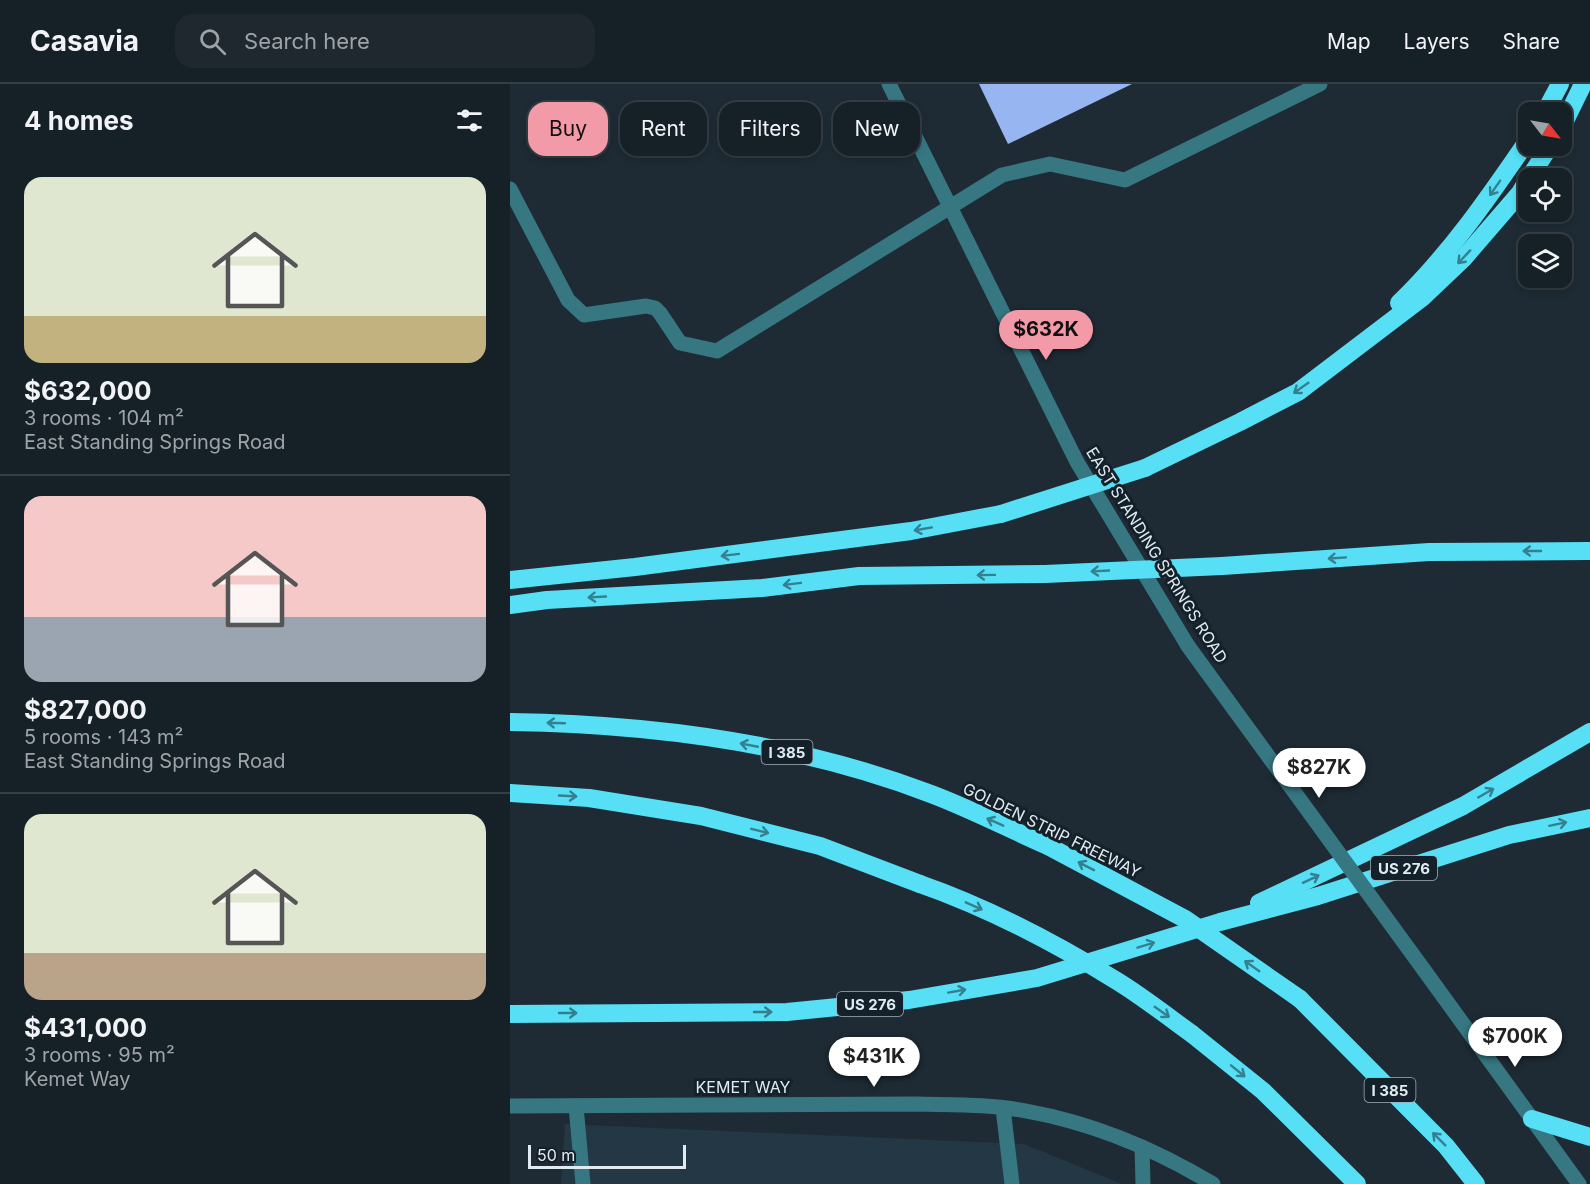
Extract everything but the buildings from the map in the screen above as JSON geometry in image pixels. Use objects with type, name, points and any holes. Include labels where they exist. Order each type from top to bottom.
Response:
[{"type":"highway","points":[[1550,102],[1560,84]]},
{"type":"highway","points":[[1572,107],[1583,84]]},
{"type":"highway","points":[[1348,353],[1414,289],[1466,228],[1518,154]]},
{"type":"highway","points":[[510,580],[635,567],[911,531],[1001,514],[1145,468],[1298,392],[1423,297],[1463,259],[1518,195]]},
{"type":"highway","points":[[510,605],[547,600],[762,588],[859,576],[1045,574],[1222,566],[1429,552],[1590,551]]},
{"type":"highway","name":"GOLDEN STRIP FREEWAY","points":[[510,722],[648,729],[713,738],[802,755],[882,777],[932,794],[1048,846],[1185,919],[1300,999],[1446,1146],[1476,1184]]},
{"type":"highway","points":[[1220,922],[1463,806],[1590,732]]},
{"type":"highway","points":[[510,794],[589,798],[701,816],[820,846],[920,885],[950,894],[1020,926],[1118,981],[1192,1034],[1263,1091],[1357,1184]]},
{"type":"highway","name":"US 276","points":[[510,1014],[787,1012],[909,1000],[1037,978],[1220,922],[1318,896],[1509,835],[1590,818]]},
{"type":"highway","points":[[1532,1119],[1590,1137]]},
{"type":"street","name":"EAST STANDING SPRINGS ROAD","points":[[890,84],[1077,462],[1188,646],[1579,1184]]},
{"type":"street","points":[[510,189],[568,300],[584,315],[646,306],[655,309],[680,343],[717,351],[1002,175],[1050,164],[1125,180],[1320,84]]},
{"type":"street","name":"KEMET WAY","points":[[510,1106],[916,1104],[1003,1108],[1084,1124],[1130,1140],[1183,1166],[1213,1184]]},
{"type":"street","points":[[576,1106],[583,1184]]},
{"type":"street","points":[[1003,1108],[1012,1184]]},
{"type":"street","points":[[1142,1147],[1143,1184]]},
{"type":"shaded area","points":[[565,1124],[1024,1144],[1122,1184],[561,1184]]}]
